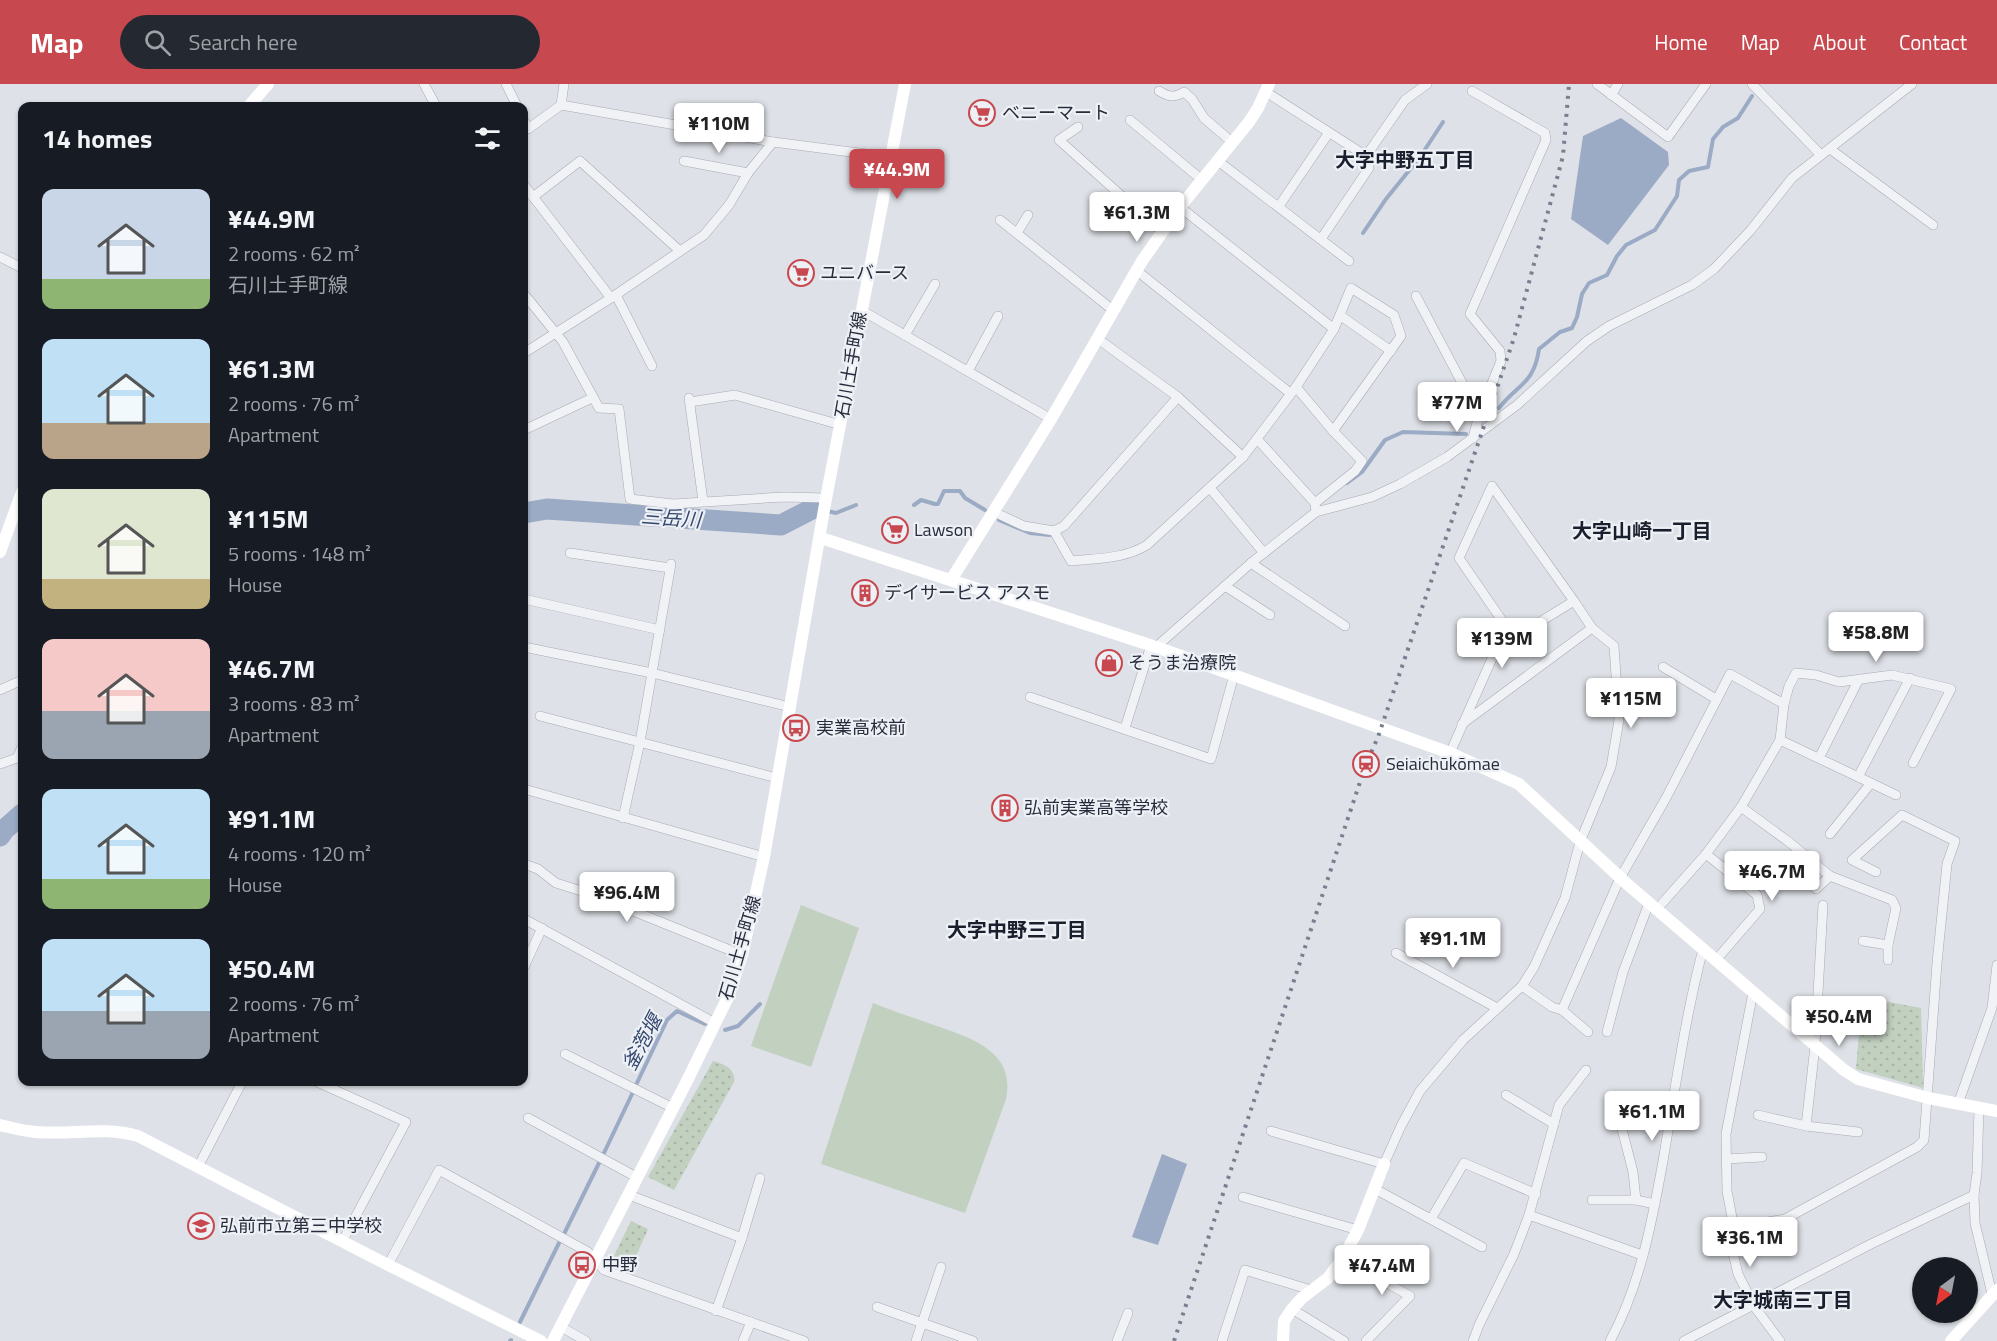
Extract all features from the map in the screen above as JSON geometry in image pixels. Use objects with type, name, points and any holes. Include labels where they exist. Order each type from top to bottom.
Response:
[{"type":"street","points":[[252,102],[268,84]]},
{"type":"street","points":[[424,84],[434,102]]},
{"type":"street","points":[[506,84],[515,102]]},
{"type":"street","points":[[528,129],[561,105],[564,84]]},
{"type":"street","name":"石川土手町線","points":[[553,1341],[638,1178],[728,997],[742,955],[764,856],[826,501],[905,84]]},
{"type":"street","points":[[1366,156],[1405,100],[1427,84]]},
{"type":"street","points":[[1598,84],[1668,137],[1706,84]]},
{"type":"street","points":[[1611,94],[1618,84]]},
{"type":"street","points":[[1752,84],[1826,152],[1933,225]]},
{"type":"street","points":[[1315,507],[1372,497],[1447,457],[1517,405],[1587,341],[1609,326],[1692,285],[1714,269],[1750,231],[1792,178],[1912,84]]},
{"type":"street","points":[[951,580],[1051,419],[1136,270],[1180,207],[1253,115],[1267,88],[1328,134],[1366,156],[1369,168],[1321,239]]},
{"type":"street","points":[[1159,91],[1168,97],[1176,97],[1184,92],[1192,99],[1204,118],[1233,142]]},
{"type":"street","points":[[1472,91],[1545,133],[1546,141],[1470,314],[1500,351],[1501,361],[1479,415],[1473,438]]},
{"type":"street","points":[[561,105],[773,142],[890,157]]},
{"type":"street","points":[[1130,120],[1202,180]]},
{"type":"street","points":[[1078,127],[1059,140],[1163,233]]},
{"type":"street","points":[[1279,206],[1328,134]]},
{"type":"street","points":[[528,350],[704,235],[729,205],[748,173],[773,142]]},
{"type":"street","points":[[533,197],[580,161],[680,250]]},
{"type":"street","points":[[684,161],[748,173]]},
{"type":"street","points":[[1218,161],[1349,261]]},
{"type":"street","points":[[528,190],[613,296],[652,366]]},
{"type":"street","points":[[1180,207],[1334,329]]},
{"type":"street","points":[[1017,234],[1028,215]]},
{"type":"street","points":[[1000,220],[1114,311]]},
{"type":"street","points":[[0,257],[18,266]]},
{"type":"street","points":[[1125,728],[1153,646],[1264,553],[1355,471],[1362,461],[1293,390],[1136,270]]},
{"type":"street","points":[[905,334],[935,284]]},
{"type":"street","points":[[1054,531],[1071,561],[1134,553],[1147,545],[1243,457],[1258,440],[1334,329],[1351,288],[1394,315],[1401,336],[1333,431]]},
{"type":"street","points":[[1416,296],[1479,415]]},
{"type":"street","points":[[528,299],[563,342],[599,408],[619,410],[630,499],[673,504],[783,497],[826,501]]},
{"type":"street","points":[[861,310],[1051,419]]},
{"type":"street","points":[[968,371],[998,316]]},
{"type":"street","points":[[1341,316],[1391,351]]},
{"type":"street","points":[[1098,339],[1178,397],[1243,457]]},
{"type":"street","points":[[703,501],[689,400],[735,395],[841,425]]},
{"type":"street","points":[[994,512],[1024,526],[1054,531],[1064,526],[1178,397]]},
{"type":"street","points":[[528,428],[592,398]]},
{"type":"street","points":[[1258,440],[1315,507]]},
{"type":"street","points":[[1283,1341],[1284,1321],[1292,1309],[1311,1290],[1328,1278],[1343,1258],[1358,1230],[1401,1126],[1420,1091],[1463,1040],[1522,986],[1534,967],[1564,898],[1580,842],[1611,767],[1619,720],[1614,646],[1592,628],[1492,486],[1459,558],[1514,638]]},
{"type":"street","points":[[1210,488],[1264,553]]},
{"type":"street","points":[[0,552],[18,503]]},
{"type":"street","points":[[821,538],[1153,646],[1450,753],[1519,784],[1620,878],[1815,1046],[1858,1079],[1928,1098],[1997,1111]]},
{"type":"street","points":[[570,553],[670,566],[640,742],[623,818]]},
{"type":"street","points":[[1251,563],[1345,626]]},
{"type":"street","points":[[1225,586],[1270,615]]},
{"type":"street","points":[[528,600],[660,630]]},
{"type":"street","points":[[1450,753],[1494,654],[1514,638],[1574,601]]},
{"type":"street","points":[[1462,724],[1592,628]]},
{"type":"street","points":[[528,648],[652,673],[790,707]]},
{"type":"street","points":[[1663,667],[1716,699]]},
{"type":"street","points":[[1607,1032],[1623,972],[1653,906],[1706,854],[1741,807],[1780,740],[1784,704],[1789,686],[1796,673],[1816,675],[1839,682],[1892,675],[1951,689],[1913,763]]},
{"type":"street","points":[[1562,1010],[1620,878],[1666,798],[1730,674],[1784,704]]},
{"type":"street","points":[[1030,697],[1211,759],[1234,675]]},
{"type":"street","points":[[1857,777],[1910,678]]},
{"type":"street","points":[[1819,758],[1859,679]]},
{"type":"street","points":[[0,690],[18,682]]},
{"type":"street","points":[[540,716],[777,778]]},
{"type":"street","points":[[1780,740],[1896,795]]},
{"type":"street","points":[[0,764],[18,756]]},
{"type":"street","points":[[1830,834],[1871,783]]},
{"type":"street","points":[[528,790],[764,856]]},
{"type":"street","points":[[1741,807],[1830,876],[1892,900],[1896,908],[1888,945],[1888,960]]},
{"type":"street","points":[[1734,1228],[1785,1219],[1917,1147],[1924,1140],[1947,864],[1955,841],[1902,815],[1852,860],[1876,872]]},
{"type":"street","points":[[1706,854],[1757,895],[1760,909],[1716,960]]},
{"type":"street","points":[[528,865],[538,869],[556,883],[594,895],[742,955]]},
{"type":"street","points":[[1816,889],[1830,876]]},
{"type":"street","points":[[1806,1126],[1815,1046],[1823,905]]},
{"type":"street","points":[[528,921],[715,1023]]},
{"type":"street","points":[[528,958],[542,928]]},
{"type":"street","points":[[1863,941],[1888,945]]},
{"type":"street","points":[[1610,1341],[1628,1302],[1655,1204],[1693,987],[1703,949]]},
{"type":"street","points":[[1396,953],[1497,1008]]},
{"type":"street","points":[[1958,1104],[1992,1008],[1997,964]]},
{"type":"street","points":[[1522,986],[1551,1006],[1562,1010],[1588,1032]]},
{"type":"street","points":[[1753,992],[1726,1134],[1727,1191],[1734,1228],[1730,1240],[1738,1274],[1754,1306],[1780,1341]]},
{"type":"street","points":[[565,1054],[673,1108]]},
{"type":"street","points":[[1473,1341],[1530,1215],[1559,1105],[1586,1070]]},
{"type":"street","points":[[198,1167],[240,1086]]},
{"type":"street","points":[[326,1086],[406,1122],[342,1242]]},
{"type":"street","points":[[1506,1095],[1554,1124]]},
{"type":"street","points":[[1951,1341],[1994,1292],[1975,1223],[1974,1195],[1979,1108]]},
{"type":"street","points":[[1758,1115],[1806,1126],[1858,1132]]},
{"type":"street","points":[[528,1118],[638,1178]]},
{"type":"street","points":[[0,1125],[29,1132],[120,1131],[138,1136],[342,1242],[541,1341]]},
{"type":"street","points":[[1622,1129],[1633,1172],[1636,1200]]},
{"type":"street","points":[[1271,1131],[1384,1164]]},
{"type":"street","points":[[1726,1159],[1762,1157]]},
{"type":"street","points":[[1431,1219],[1464,1163],[1536,1194]]},
{"type":"street","points":[[388,1265],[439,1170],[588,1252],[604,1270],[804,1341]]},
{"type":"street","points":[[716,1311],[760,1178]]},
{"type":"street","points":[[1375,1189],[1482,1247]]},
{"type":"street","points":[[629,1195],[742,1238]]},
{"type":"street","points":[[1684,1341],[1871,1244],[1974,1195]]},
{"type":"street","points":[[1243,1197],[1358,1230]]},
{"type":"street","points":[[1593,1200],[1636,1200],[1655,1204]]},
{"type":"street","points":[[1530,1215],[1642,1255]]},
{"type":"street","points":[[1343,1258],[1410,1296],[1366,1341]]},
{"type":"street","points":[[915,1341],[941,1267]]},
{"type":"street","points":[[1222,1341],[1245,1270],[1311,1290]]},
{"type":"street","points":[[877,1307],[973,1341]]},
{"type":"street","points":[[1292,1309],[1344,1341]]},
{"type":"street","points":[[1117,1341],[1128,1313]]},
{"type":"street","points":[[743,1341],[750,1322]]},
{"type":"street","points":[[561,1327],[586,1341]]},
{"type":"green space","points":[[801,905],[859,928],[811,1067],[751,1046]]},
{"type":"green space","points":[[1862,997],[1921,1008],[1923,1088],[1856,1069]]},
{"type":"green space","points":[[873,1003],[976,1041],[997,1058],[1004,1069],[1007,1083],[1006,1099],[965,1213],[821,1164]]},
{"type":"green space","points":[[713,1061],[731,1070],[734,1082],[674,1190],[648,1177]]},
{"type":"green space","points":[[631,1221],[648,1229],[629,1272],[610,1264]]},
{"type":"water","points":[[1621,118],[1668,152],[1669,165],[1608,245],[1571,219],[1583,136]]},
{"type":"water","points":[[1162,1154],[1187,1164],[1158,1245],[1132,1237]]},
{"type":"waterway","points":[[1499,408],[1529,377],[1537,361],[1539,349],[1560,332],[1572,328],[1582,294],[1589,283],[1607,275],[1626,245],[1655,230],[1677,196],[1679,180],[1689,171],[1708,167],[1713,139],[1723,127],[1738,118],[1752,96]]},
{"type":"waterway","points":[[1363,233],[1386,199],[1420,157],[1443,122]]},
{"type":"waterway","points":[[1347,483],[1362,472],[1385,440],[1403,432],[1466,434]]},
{"type":"waterway","points":[[914,505],[921,500],[938,504],[944,491],[960,491],[965,498],[985,510]]},
{"type":"waterway","points":[[814,508],[836,513],[856,505]]},
{"type":"waterway","name":"三岳川","points":[[528,512],[547,509],[781,525],[814,508]]},
{"type":"waterway","points":[[999,520],[1030,533],[1050,535]]},
{"type":"waterway","name":"三岳川","points":[[0,836],[18,818]]},
{"type":"waterway","name":"釜萢堰","points":[[725,1030],[738,1026],[760,1004]]},
{"type":"waterway","name":"釜萢堰","points":[[636,1085],[667,1020],[677,1011],[705,1024]]},
{"type":"waterway","name":"釜萢堰","points":[[603,1155],[633,1092]]},
{"type":"waterway","name":"釜萢堰","points":[[563,1236],[599,1163]]},
{"type":"waterway","name":"釜萢堰","points":[[520,1322],[559,1243]]},
{"type":"railway","points":[[1174,1341],[1366,764],[1378,737],[1514,338],[1563,156],[1569,84]]},
{"type":"place","name":"ベニーマート","points":[[982,113]]},
{"type":"place","name":"ユニバース","points":[[801,273]]},
{"type":"place","name":"Lawson","points":[[895,530]]},
{"type":"place","name":"デイサービス アスモ","points":[[865,593]]},
{"type":"place","name":"そうま治療院","points":[[1109,663]]},
{"type":"place","name":"実業高校前","points":[[796,728]]},
{"type":"place","name":"Seiaichūkōmae","points":[[1366,764]]},
{"type":"place","name":"弘前実業高等学校","points":[[1005,808]]},
{"type":"place","name":"弘前市立第三中学校","points":[[201,1226]]},
{"type":"place","name":"中野","points":[[582,1265]]},
{"type":"district","name":"大字中野五丁目","points":[[1405,160]]},
{"type":"district","name":"大字山崎一丁目","points":[[1642,531]]},
{"type":"district","name":"大字中野三丁目","points":[[1017,930]]},
{"type":"district","name":"大字城南三丁目","points":[[1783,1300]]}]
